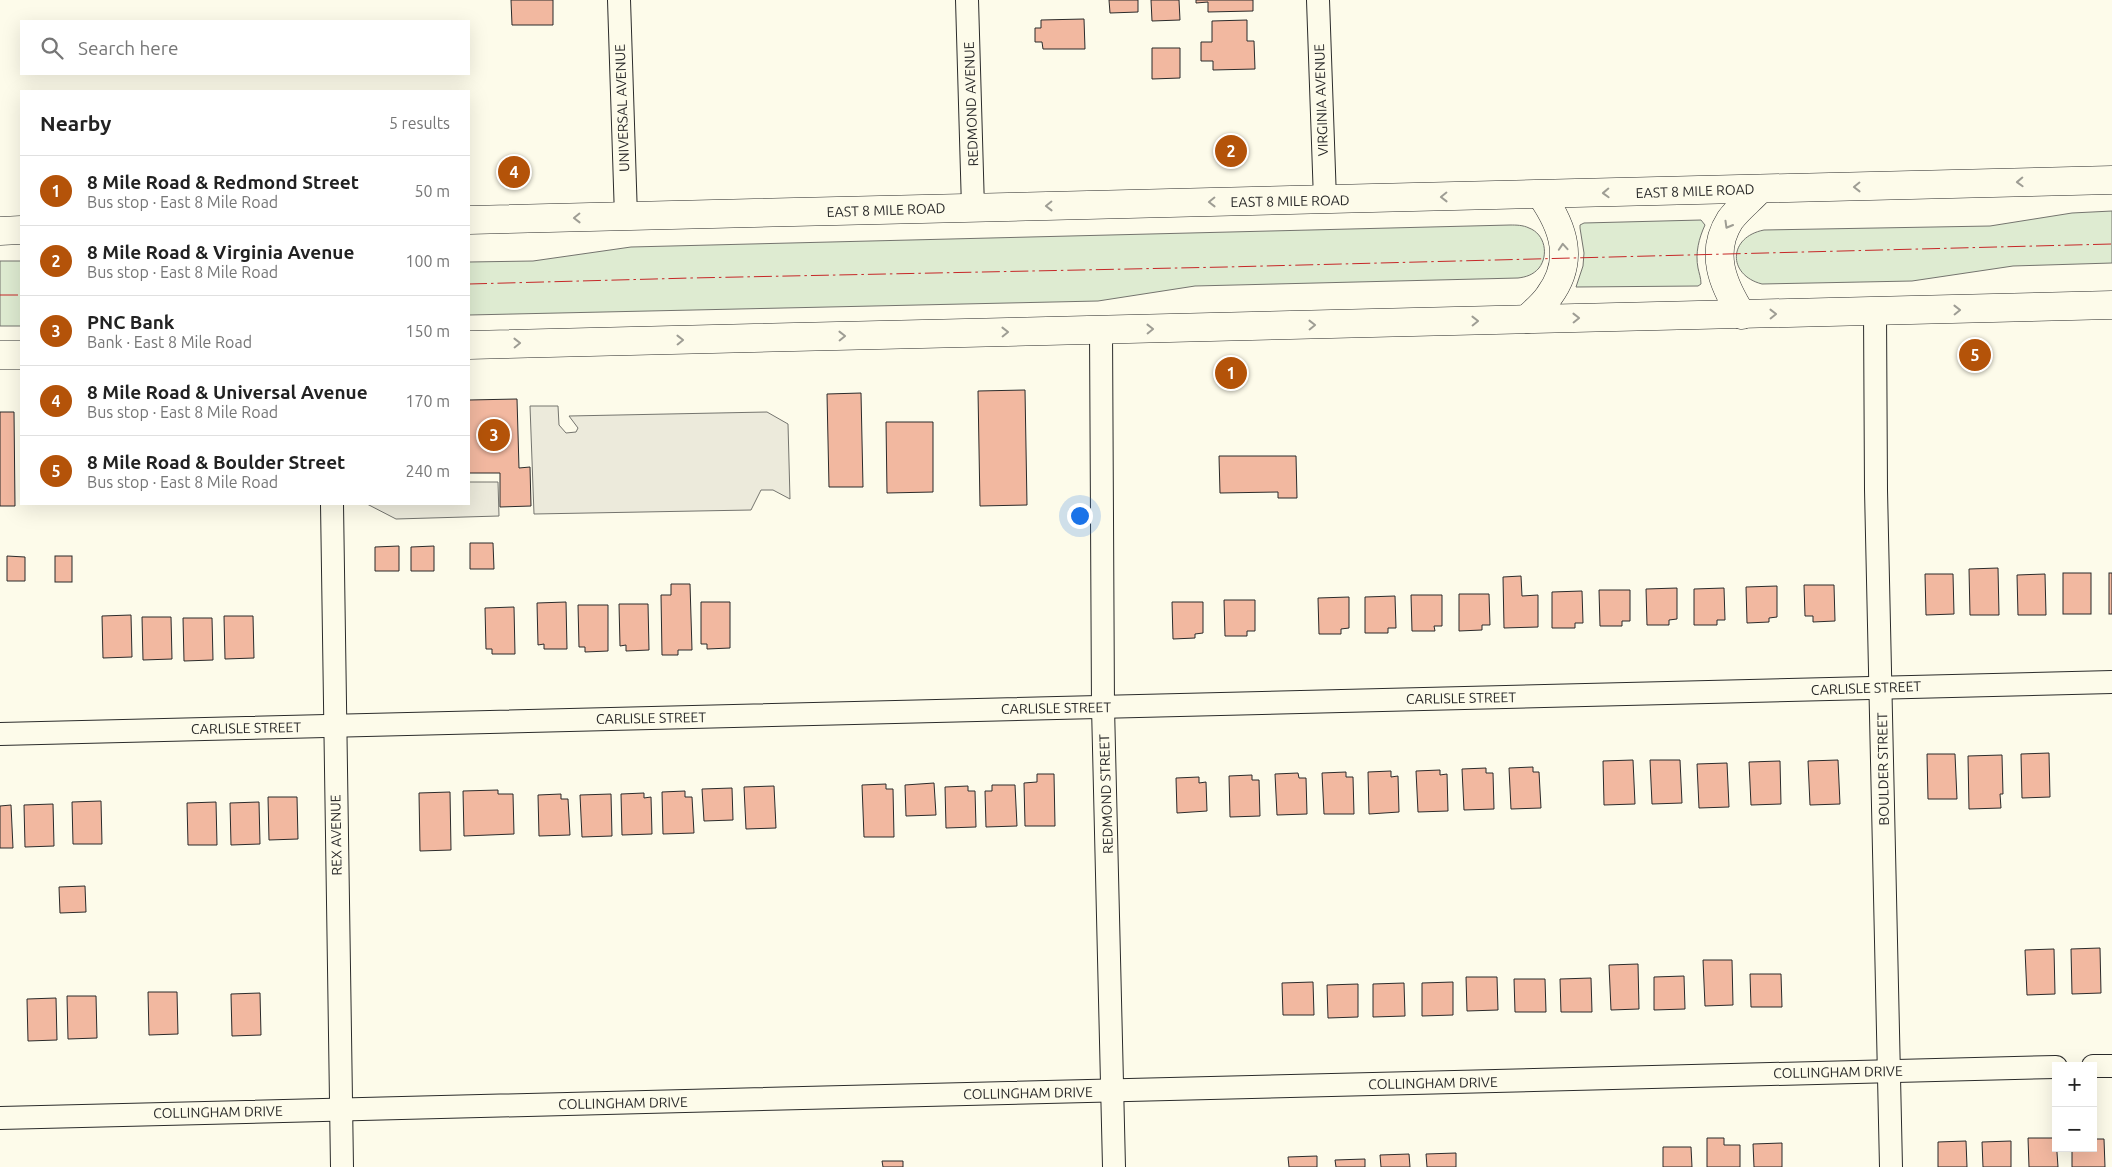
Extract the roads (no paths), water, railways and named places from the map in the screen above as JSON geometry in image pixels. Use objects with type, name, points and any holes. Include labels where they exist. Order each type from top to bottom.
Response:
[{"type":"highway","name":"EAST 8 MILE ROAD","points":[[470,220],[2112,180]]},
{"type":"highway","points":[[1742,315],[1724,282],[1718,251],[1721,237],[1731,219],[1760,189]]},
{"type":"highway","points":[[1527,319],[1549,296],[1563,266],[1564,248],[1560,229],[1554,214],[1541,195]]},
{"type":"highway","points":[[0,231],[20,230]]},
{"type":"highway","points":[[470,344],[2112,305]]},
{"type":"highway","points":[[0,355],[20,355]]},
{"type":"street","name":"UNIVERSAL AVENUE","points":[[619,0],[626,217]]},
{"type":"street","name":"REDMOND AVENUE","points":[[967,0],[973,208]]},
{"type":"street","name":"VIRGINIA AVENUE","points":[[1318,0],[1325,200]]},
{"type":"street","name":"BOULDER STREET","points":[[1875,312],[1876,490],[1891,1167]]},
{"type":"street","name":"REDMOND STREET","points":[[1101,330],[1103,707],[1114,1091],[1114,1167]]},
{"type":"street","name":"REX AVENUE","points":[[332,505],[342,1167]]},
{"type":"street","name":"CARLISLE STREET","points":[[0,734],[2112,682]]},
{"type":"street","points":[[2097,1066],[2112,1066]]},
{"type":"street","name":"COLLINGHAM DRIVE","points":[[0,1118],[2052,1067]]},
{"type":"place","name":"8 Mile Road & Virginia Avenue","points":[[1231,151]]},
{"type":"place","name":"8 Mile Road & Universal Avenue","points":[[514,172]]},
{"type":"place","name":"8 Mile Road & Boulder Street","points":[[1975,355]]},
{"type":"place","name":"8 Mile Road & Redmond Street","points":[[1231,373]]},
{"type":"place","name":"PNC Bank","points":[[494,435]]}]
